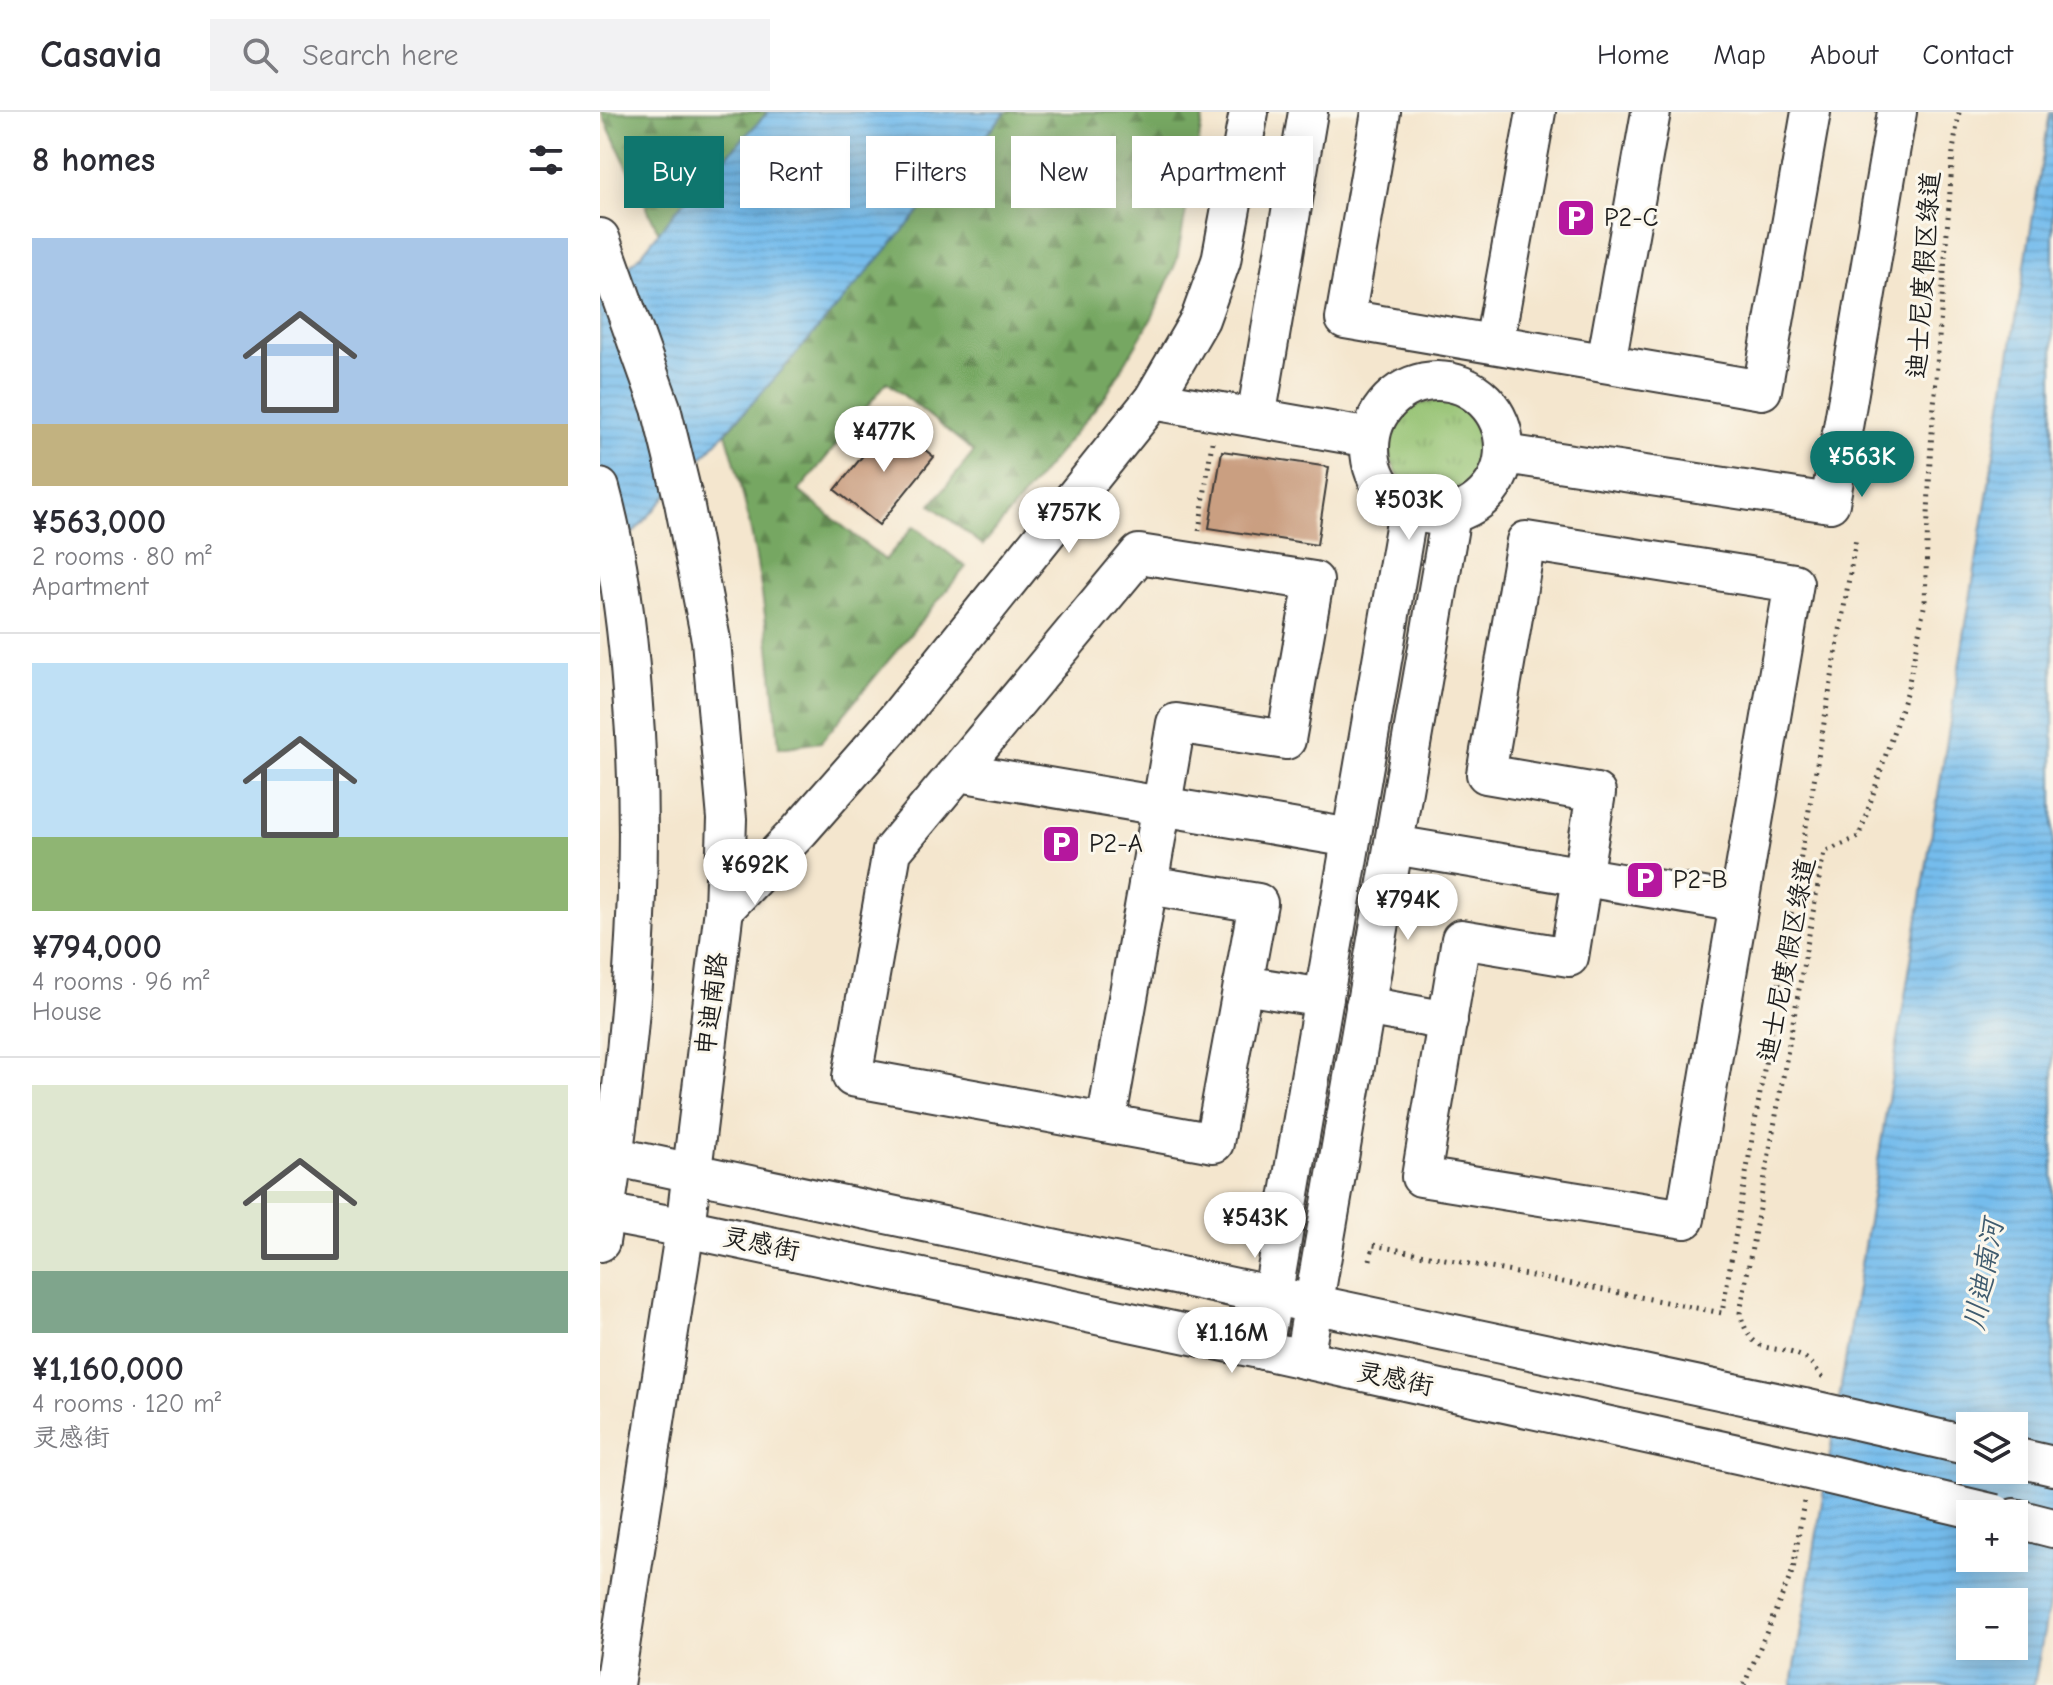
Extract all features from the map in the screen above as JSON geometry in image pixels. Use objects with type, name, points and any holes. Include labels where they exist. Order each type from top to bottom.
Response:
[{"type":"street","points":[[724,909],[800,830],[889,729],[1153,400],[1200,319],[1221,261],[1249,112]]},
{"type":"street","points":[[1256,418],[1308,112]]},
{"type":"street","points":[[1381,112],[1345,319],[1762,390],[1811,112]]},
{"type":"street","points":[[1494,344],[1536,112]]},
{"type":"street","points":[[1606,363],[1651,112]]},
{"type":"street","points":[[1505,454],[1830,503],[1897,112]]},
{"type":"street","name":"申迪南路","points":[[600,238],[661,408],[684,502],[711,640],[727,819],[724,909],[685,1228],[614,1685]]},
{"type":"street","points":[[1434,381],[1456,383],[1477,394],[1493,410],[1502,431],[1505,454],[1499,475],[1487,493],[1471,507],[1451,515],[1429,516],[1408,510],[1390,498],[1377,480],[1370,460],[1370,438],[1377,416],[1392,398],[1411,386],[1434,381]]},
{"type":"street","points":[[1153,400],[1370,438]]},
{"type":"street","points":[[600,488],[620,581],[639,772],[638,914],[627,1043],[602,1228]]},
{"type":"street","points":[[1263,1350],[1408,510]]},
{"type":"street","points":[[1304,1359],[1451,515]]},
{"type":"street","points":[[1526,541],[1794,583],[1685,1219],[1421,1177],[1461,939],[1569,957],[1582,876],[1596,793],[1486,774],[1526,541]]},
{"type":"street","points":[[1106,1123],[1176,723],[1286,740],[1314,581],[1139,554],[892,851],[852,1077],[1214,1143],[1258,903],[1148,885]]},
{"type":"street","points":[[959,772],[1351,838]]},
{"type":"street","points":[[1394,845],[1739,903]]},
{"type":"street","points":[[1243,985],[1324,998]]},
{"type":"street","points":[[1365,1006],[1448,1021]]},
{"type":"street","points":[[612,1156],[1956,1443]]},
{"type":"street","name":"灵感街","points":[[602,1228],[685,1228],[1263,1350],[1956,1505]]},
{"type":"street","points":[[2028,1460],[2053,1466]]},
{"type":"street","points":[[2028,1522],[2053,1528]]},
{"type":"path","name":"迪士尼度假区绿道","points":[[1740,1313],[1824,852],[1859,837],[1908,687],[1925,602],[1930,459],[1953,151],[1959,112]]},
{"type":"path","points":[[1197,540],[1213,436]]},
{"type":"green space","points":[[601,112],[768,112],[746,136],[740,136],[740,143],[724,161],[724,136],[624,136],[624,160]]},
{"type":"green space","points":[[1006,112],[1204,112],[1200,136],[1132,136],[1132,208],[1186,208],[1177,260],[1153,316],[1107,394],[983,545],[931,505],[974,452],[887,382],[799,491],[885,560],[914,526],[966,567],[821,742],[779,748],[761,589],[747,510],[726,433],[922,208],[995,208],[995,136],[985,136]]},
{"type":"green space","points":[[647,208],[682,208],[659,233]]},
{"type":"green space","points":[[1437,401],[1455,405],[1470,415],[1480,430],[1484,448],[1480,466],[1470,481],[1455,491],[1437,495],[1419,491],[1404,481],[1394,466],[1390,448],[1394,430],[1404,415],[1419,405]]},
{"type":"water","points":[[768,112],[1006,112],[985,136],[866,136],[866,208],[923,208],[777,376],[600,569],[600,292],[639,257],[678,208],[724,208],[724,159],[740,142],[740,208],[850,208],[850,136],[746,136]]},
{"type":"water","name":"川迪南河","points":[[2050,112],[2053,112],[2053,1584],[2034,1685],[1792,1685]]},
{"type":"building","points":[[890,422],[934,457],[879,525],[835,490]]},
{"type":"building","points":[[1222,451],[1329,467],[1317,545],[1209,528]]},
{"type":"place","name":"P2-C","points":[[1576,218]]},
{"type":"place","name":"P2-A","points":[[1061,844]]},
{"type":"place","name":"P2-B","points":[[1645,880]]}]
